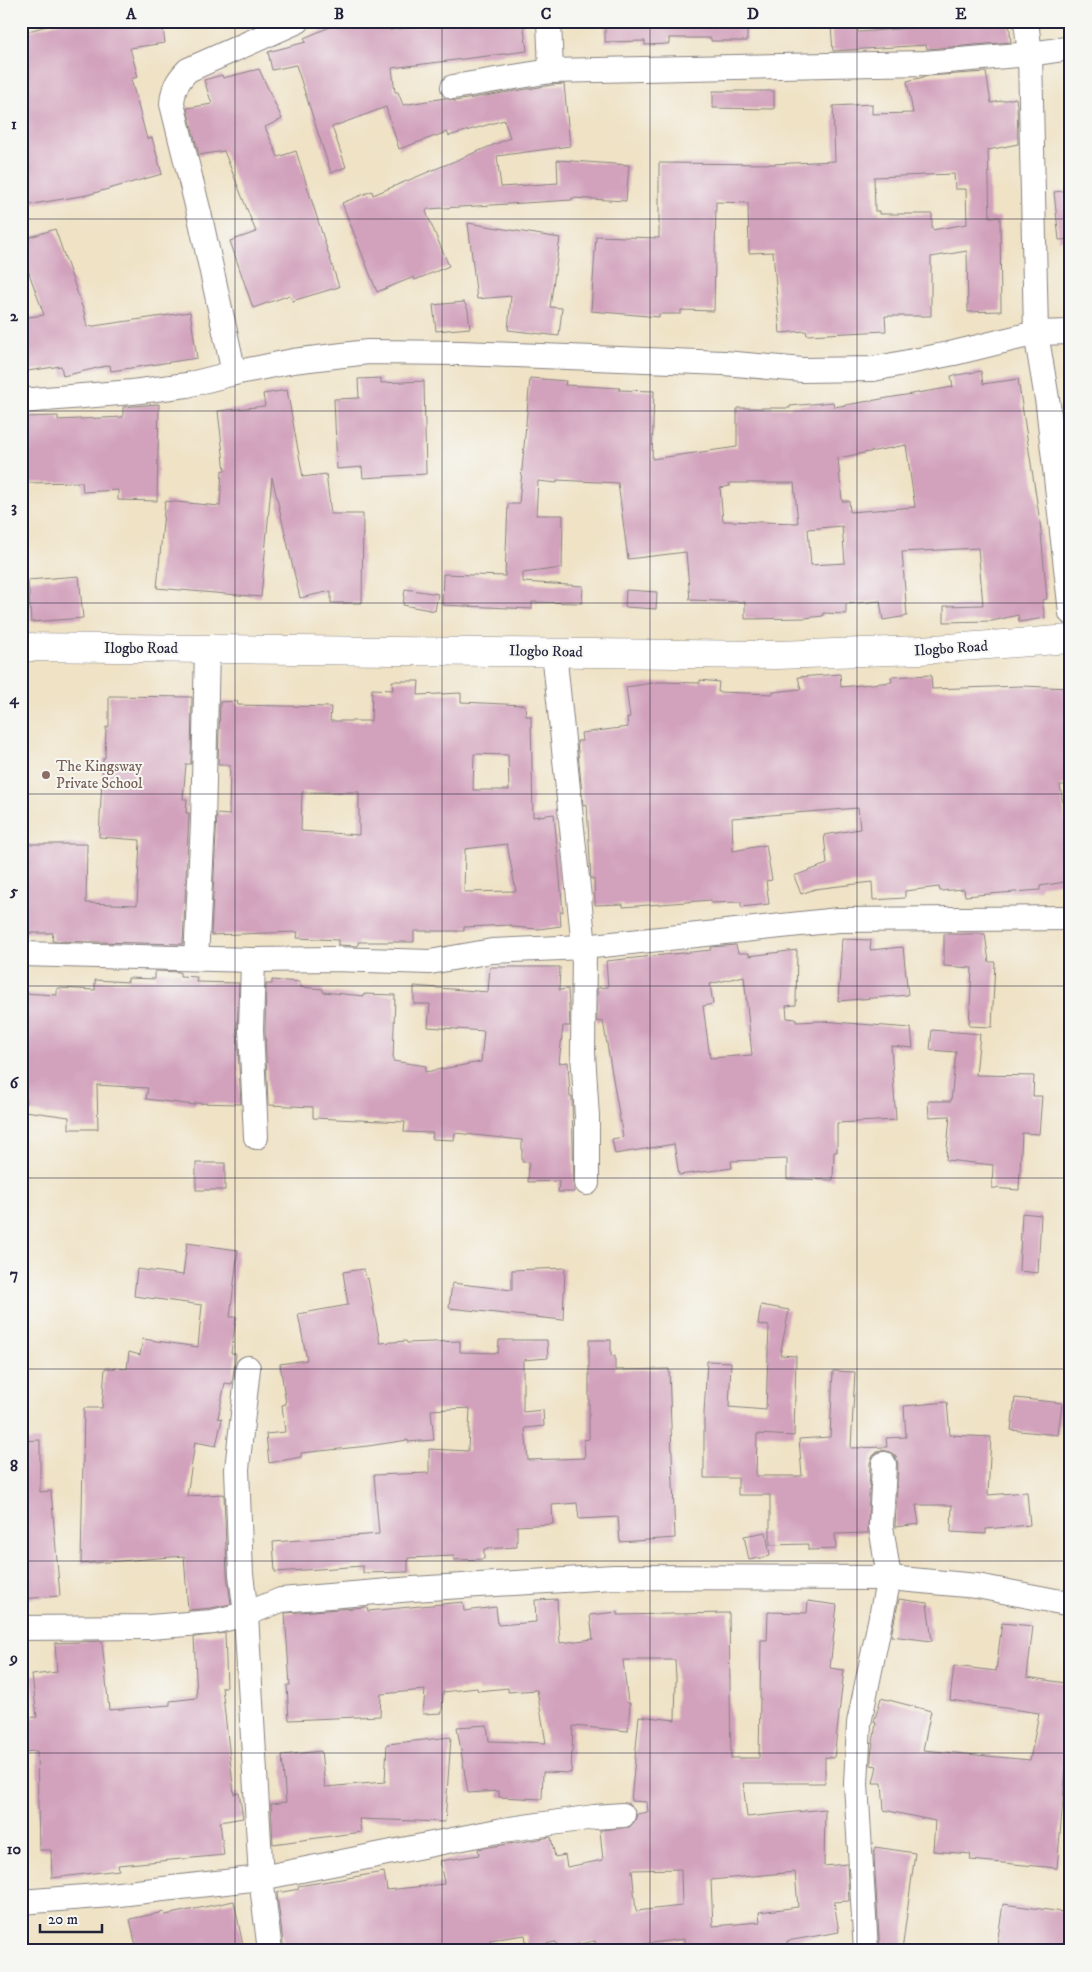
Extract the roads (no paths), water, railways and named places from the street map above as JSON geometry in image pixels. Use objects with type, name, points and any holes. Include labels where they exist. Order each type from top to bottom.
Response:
[{"type":"main road","name":"Ilogbo Road","points":[[21,647],[554,651],[776,655],[920,650],[1071,639]]},
{"type":"street","points":[[234,372],[200,216],[172,104],[173,91],[178,80],[188,70],[298,21]]},
{"type":"street","points":[[549,21],[551,71]]},
{"type":"street","points":[[1026,21],[1030,54],[1036,333],[1048,405],[1071,613]]},
{"type":"street","points":[[453,87],[551,71],[925,62],[1030,54],[1071,48]]},
{"type":"street","points":[[21,401],[132,392],[187,385],[234,372],[293,361],[368,352],[469,353],[724,362],[803,370],[873,369],[954,353],[1036,333],[1071,332]]},
{"type":"street","points":[[196,958],[207,649]]},
{"type":"street","points":[[554,651],[584,947],[583,1053],[587,1117],[587,1183]]},
{"type":"street","points":[[21,954],[430,962],[492,952],[584,947],[838,920],[1071,918]]},
{"type":"street","points":[[253,960],[251,1030],[256,1137]]},
{"type":"street","points":[[248,1368],[237,1469],[241,1574],[246,1614],[261,1878],[270,1951]]},
{"type":"street","points":[[866,1951],[856,1784],[859,1723],[889,1578],[881,1526],[884,1464]]},
{"type":"street","points":[[21,1628],[150,1626],[213,1622],[246,1614],[281,1600],[413,1589],[614,1577],[889,1578],[977,1586],[1071,1604]]},
{"type":"street","points":[[21,1902],[110,1895],[261,1878],[503,1830],[594,1817],[623,1815]]},
{"type":"place","name":"The Kingsway Private School","points":[[46,775]]}]
